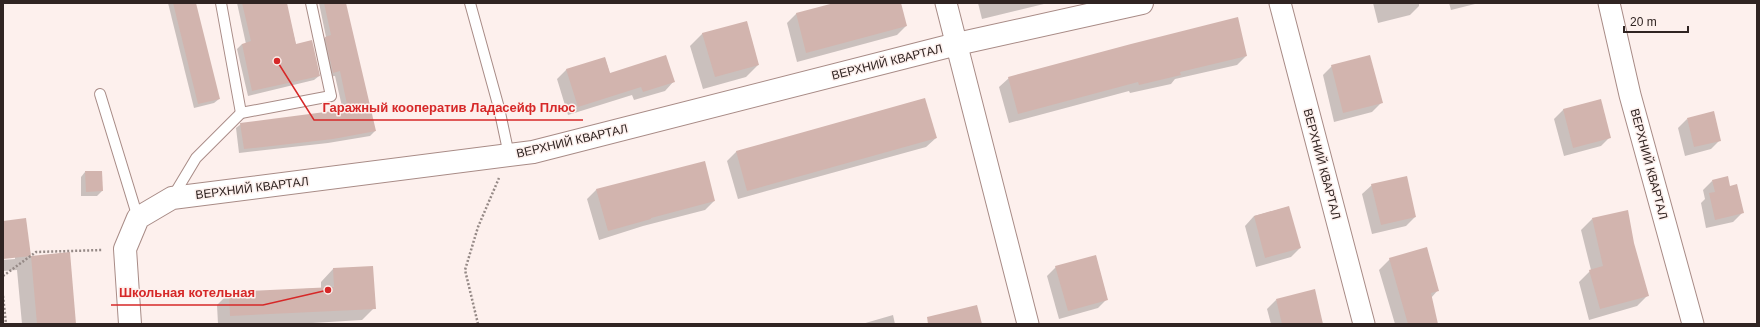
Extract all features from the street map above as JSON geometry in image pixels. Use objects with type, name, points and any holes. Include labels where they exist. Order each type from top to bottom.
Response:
[{"type":"main road","name":"ВЕРХНИЙ КВАРТАЛ","points":[[138,218],[172,198],[533,152],[957,44],[1142,3]]},
{"type":"main road","points":[[130,324],[125,249],[138,218]]},
{"type":"street","name":"ВЕРХНИЙ КВАРТАЛ","points":[[946,3],[1028,324]]},
{"type":"street","name":"ВЕРХНИЙ КВАРТАЛ","points":[[1280,3],[1364,324]]},
{"type":"street","name":"ВЕРХНИЙ КВАРТАЛ","points":[[1609,3],[1630,95],[1693,324]]},
{"type":"lane","points":[[221,3],[241,112]]},
{"type":"lane","points":[[172,198],[196,158],[241,112],[331,96],[311,3]]},
{"type":"lane","points":[[470,3],[499,108],[509,155]]},
{"type":"lane","points":[[100,94],[138,218]]},
{"type":"path","points":[[478,324],[465,270],[478,226],[509,155]]},
{"type":"path","points":[[3,276],[36,252],[125,249]]},
{"type":"path","points":[[3,296],[6,324]]},
{"type":"building","points":[[173,3],[196,3],[220,99],[198,104]]},
{"type":"building","points":[[242,3],[287,3],[296,44],[312,40],[320,76],[252,91],[242,44],[251,41]]},
{"type":"building","points":[[324,3],[346,3],[376,131],[333,139],[244,149],[240,123],[348,109],[340,71],[333,73],[325,37],[331,35]]},
{"type":"building","points":[[834,3],[901,3],[907,26],[806,53],[796,13]]},
{"type":"building","points":[[1238,17],[1247,56],[1180,72],[1181,75],[1139,85],[1138,82],[1018,114],[1008,77]]},
{"type":"building","points":[[747,21],[759,65],[715,77],[702,33]]},
{"type":"building","points":[[666,55],[675,82],[643,92],[641,87],[578,107],[566,69],[605,57],[610,73]]},
{"type":"building","points":[[1370,55],[1383,103],[1343,113],[1331,65]]},
{"type":"building","points":[[925,98],[937,138],[747,191],[736,151]]},
{"type":"building","points":[[1601,99],[1611,138],[1573,148],[1563,109]]},
{"type":"building","points":[[1714,111],[1721,141],[1694,147],[1687,118]]},
{"type":"building","points":[[705,161],[715,201],[608,231],[596,189]]},
{"type":"building","points":[[85,171],[102,171],[103,191],[86,192]]},
{"type":"building","points":[[1407,176],[1416,217],[1381,225],[1371,184]]},
{"type":"building","points":[[1728,176],[1730,186],[1737,184],[1744,213],[1715,220],[1709,193],[1715,192],[1712,180]]},
{"type":"building","points":[[1289,206],[1301,248],[1265,258],[1254,216]]},
{"type":"building","points":[[1628,210],[1634,243],[1649,296],[1600,309],[1589,270],[1603,266],[1592,218]]},
{"type":"building","points":[[26,218],[31,256],[3,259],[3,221]]},
{"type":"building","points":[[1427,247],[1439,291],[1431,293],[1438,324],[1408,324],[1389,258]]},
{"type":"building","points":[[70,252],[76,324],[37,324],[31,256]]},
{"type":"building","points":[[1096,255],[1108,300],[1068,311],[1055,266]]},
{"type":"building","points":[[373,266],[376,309],[230,316],[229,292],[334,287],[333,268]]},
{"type":"building","points":[[1315,289],[1323,324],[1282,324],[1276,299]]},
{"type":"building","points":[[977,305],[982,324],[928,324],[927,317]]},
{"type":"place","name":"Гаражный кооператив Ладасейф Плюс","points":[[277,61]]},
{"type":"place","name":"Школьная котельная","points":[[328,290]]}]
